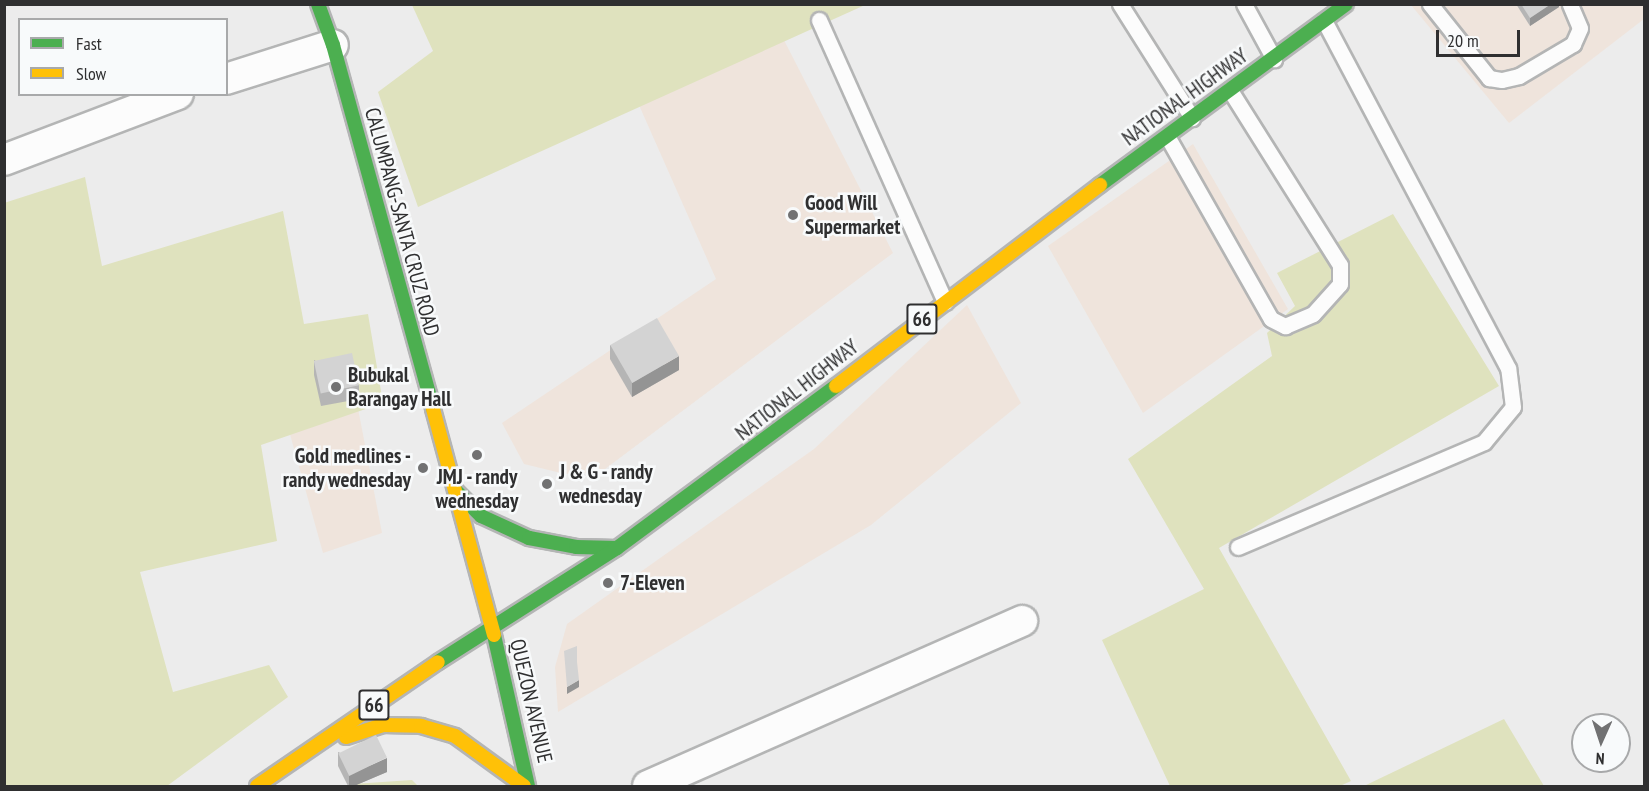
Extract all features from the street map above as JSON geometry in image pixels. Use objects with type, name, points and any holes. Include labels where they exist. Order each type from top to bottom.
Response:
[{"type":"main road","name":"CALUMPANG-SANTA CRUZ ROAD","points":[[318,4],[333,45],[492,625]]},
{"type":"main road","name":"NATIONAL HIGHWAY","points":[[257,786],[492,625],[617,548],[765,442],[945,302],[1346,4]]},
{"type":"main road","points":[[454,490],[481,516],[529,538],[576,547],[617,548]]},
{"type":"main road","name":"QUEZON AVENUE","points":[[492,625],[526,786]]},
{"type":"main road","points":[[313,747],[382,725],[421,726],[455,736],[486,755],[526,786]]},
{"type":"street","points":[[228,78],[333,45]]},
{"type":"street","points":[[4,160],[173,96]]},
{"type":"street","points":[[648,786],[1022,621]]},
{"type":"lane","points":[[1120,4],[1192,118]]},
{"type":"lane","points":[[1244,4],[1274,59]]},
{"type":"lane","points":[[1430,4],[1489,78],[1502,81],[1519,76],[1574,44],[1580,28],[1570,4]]},
{"type":"lane","points":[[819,20],[945,302]]},
{"type":"lane","points":[[1238,547],[1484,442],[1513,407],[1508,368],[1324,21]]},
{"type":"lane","points":[[1167,136],[1271,319],[1285,326],[1313,314],[1340,284],[1341,265],[1230,90]]},
{"type":"shaded area","points":[[766,5],[893,253],[601,472],[565,474],[524,464],[502,423],[716,279],[627,78]]},
{"type":"shaded area","points":[[1411,5],[1644,5],[1644,19],[1509,123]]},
{"type":"shaded area","points":[[1193,144],[1288,309],[1143,413],[1048,246]]},
{"type":"shaded area","points":[[967,305],[1021,403],[871,525],[558,712],[555,667],[567,624],[814,449]]},
{"type":"shaded area","points":[[350,367],[382,533],[323,553],[278,391]]},
{"type":"green space","points":[[412,5],[865,5],[418,207],[378,92],[433,51]]},
{"type":"green space","points":[[85,177],[102,266],[283,211],[304,324],[368,314],[383,403],[261,445],[277,541],[140,572],[173,692],[269,665],[288,697],[167,786],[5,786],[4,203]]},
{"type":"green space","points":[[1393,214],[1499,386],[1219,548],[1351,781],[1340,786],[1170,786],[1102,640],[1204,589],[1128,459],[1272,356],[1267,333],[1295,306],[1277,273]]},
{"type":"green space","points":[[1504,719],[1544,786],[1364,786]]},
{"type":"green space","points":[[412,780],[418,786],[348,786],[353,784]]},
{"type":"building","points":[[1521,4],[1551,4],[1530,18]]},
{"type":"building","points":[[657,318],[679,356],[632,383],[610,345]]},
{"type":"building","points":[[352,353],[359,385],[321,393],[314,361]]},
{"type":"building","points":[[577,646],[579,680],[567,687],[564,651]]},
{"type":"building","points":[[376,735],[387,757],[349,776],[338,753]]},
{"type":"traffic: fast","points":[[318,4],[333,45],[433,409]]},
{"type":"traffic: fast","points":[[1100,185],[1346,4]]},
{"type":"traffic: fast","points":[[438,662],[617,548],[836,386]]},
{"type":"traffic: fast","points":[[455,490],[481,516],[529,538],[576,547],[617,548]]},
{"type":"traffic: fast","points":[[494,635],[528,786]]},
{"type":"traffic: slow","points":[[836,386],[1100,185]]},
{"type":"traffic: slow","points":[[433,409],[494,635]]},
{"type":"traffic: slow","points":[[257,786],[438,662]]},
{"type":"traffic: slow","points":[[346,737],[382,725],[421,726],[455,736],[524,786]]},
{"type":"place","name":"Good Will Supermarket","points":[[793,215]]},
{"type":"place","name":"Bubukal Barangay Hall","points":[[336,387]]},
{"type":"place","name":"JMJ - randy wednesday","points":[[477,455]]},
{"type":"place","name":"Gold medlines - randy wednesday","points":[[423,468]]},
{"type":"place","name":"J & G - randy wednesday","points":[[547,484]]},
{"type":"place","name":"7-Eleven","points":[[608,583]]}]
